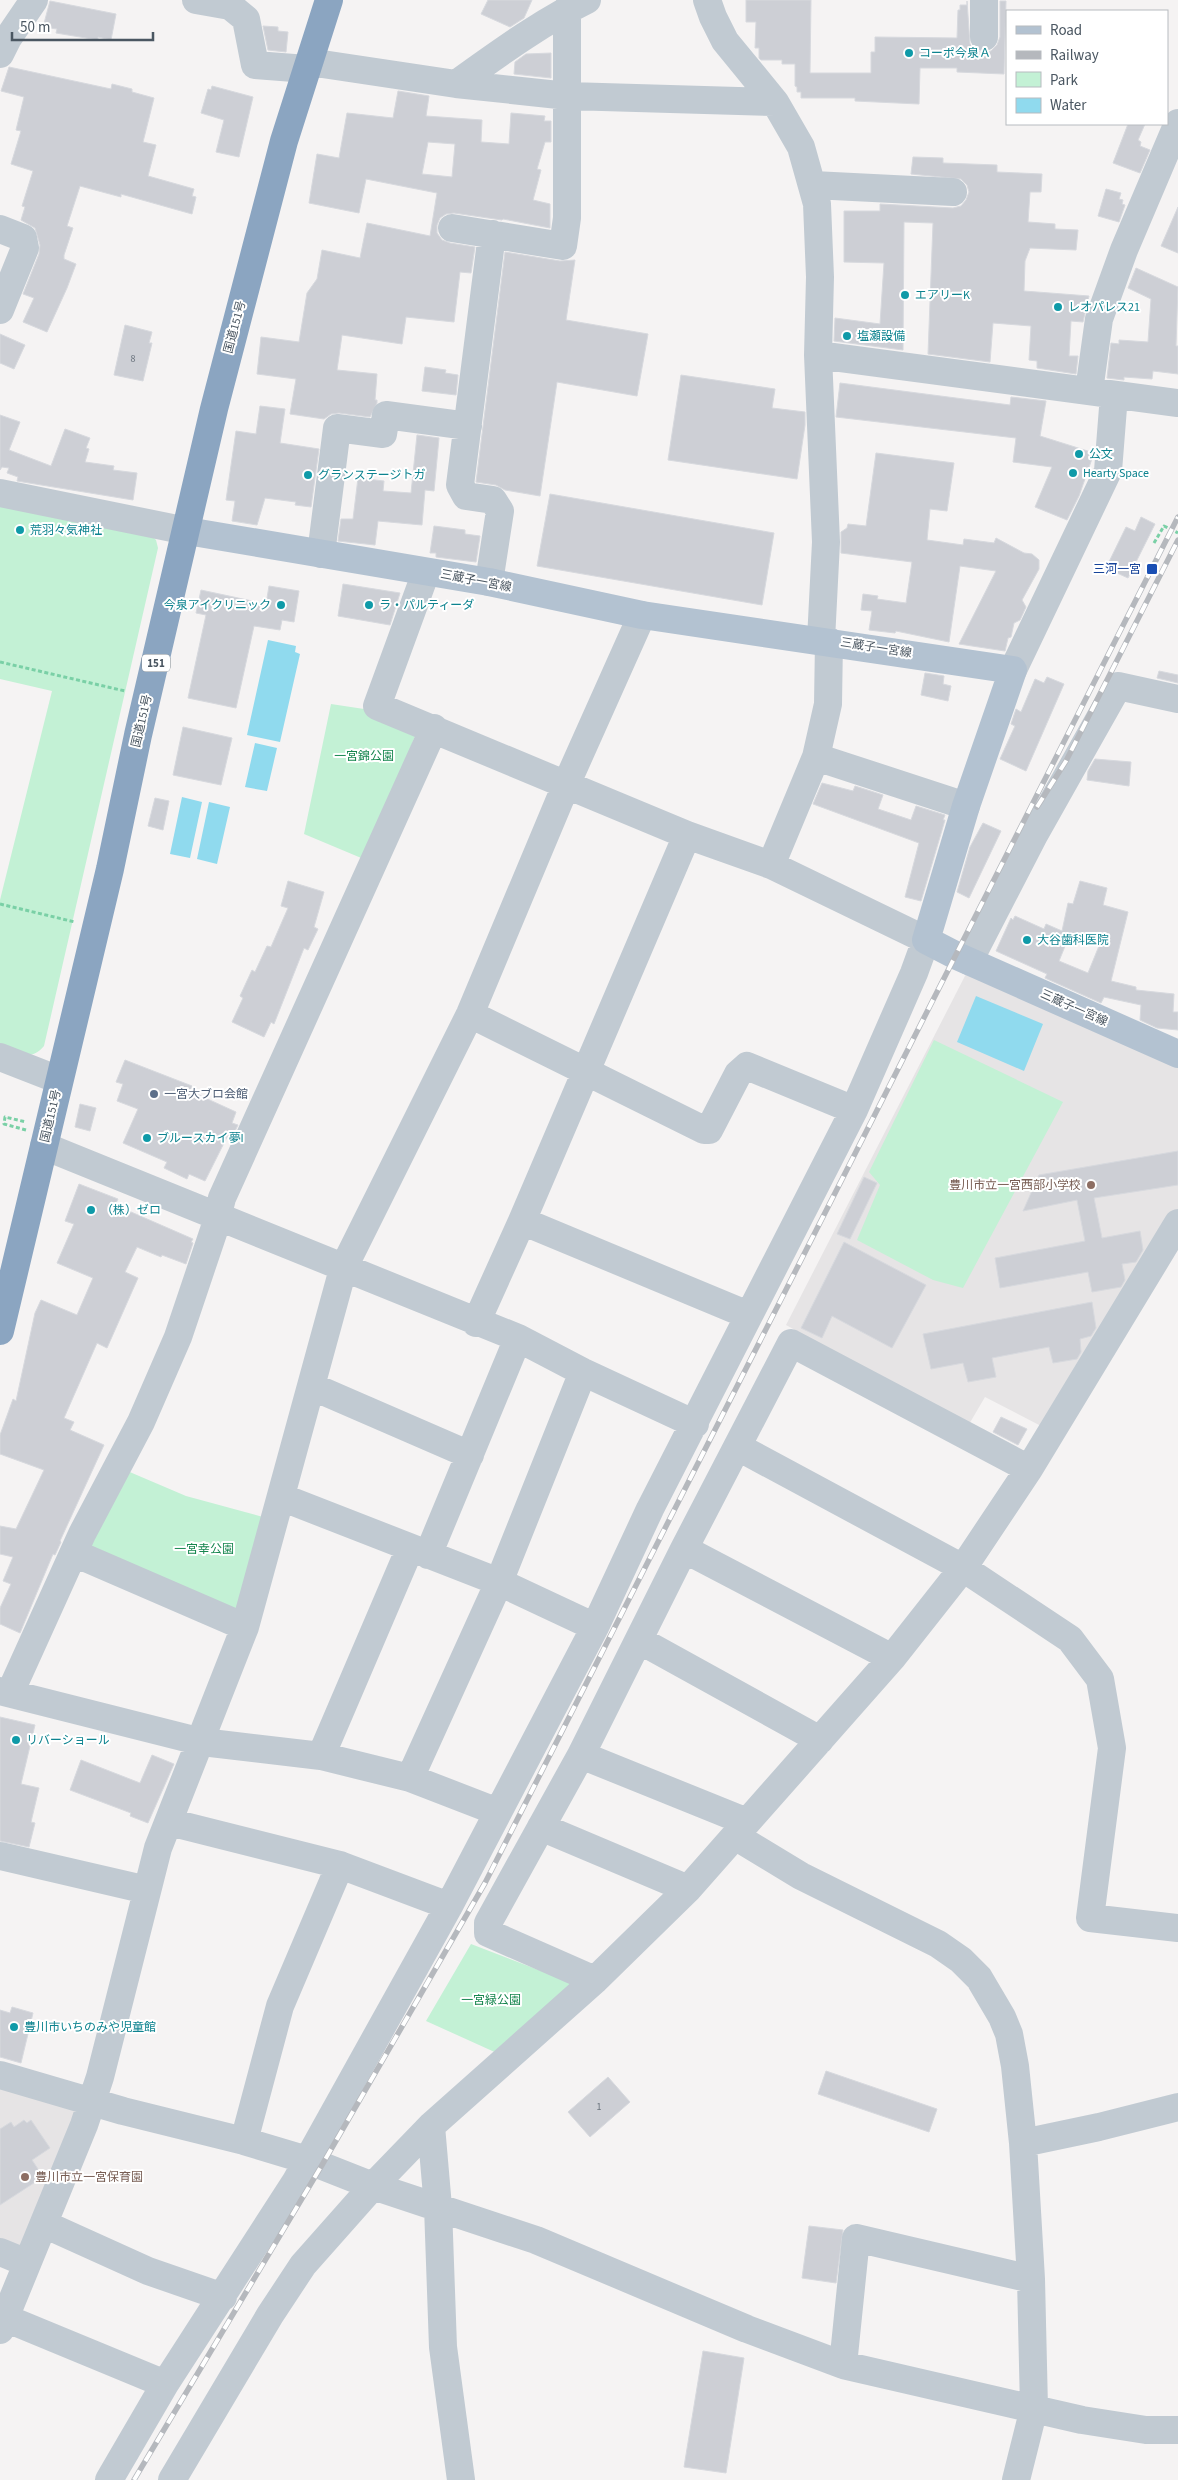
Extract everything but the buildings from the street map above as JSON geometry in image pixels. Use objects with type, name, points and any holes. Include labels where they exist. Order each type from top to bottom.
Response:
[{"type":"highway","name":"国道151号","points":[[0,1330],[37,1135],[59,1080],[110,869],[138,735],[214,409],[284,141],[329,0]]},
{"type":"main road","name":"三蔵子一宮線","points":[[187,531],[488,582],[642,615],[825,640],[1013,670]]},
{"type":"main road","points":[[926,940],[966,806],[1013,670]]},
{"type":"main road","name":"三蔵子一宮線","points":[[926,940],[1178,1054]]},
{"type":"street","points":[[0,54],[8,38],[34,0]]},
{"type":"street","points":[[196,0],[230,6],[246,19],[256,65],[308,65],[568,96],[775,102]]},
{"type":"street","points":[[707,0],[725,41],[775,102],[801,147],[817,204],[820,276],[818,355],[822,410],[826,542],[825,640],[828,704],[816,757],[771,865]]},
{"type":"street","points":[[984,0],[984,37]]},
{"type":"street","points":[[456,84],[577,5]]},
{"type":"street","points":[[452,228],[564,246],[567,218],[568,96],[577,5]]},
{"type":"street","points":[[1013,670],[1108,472],[1101,393],[1099,319],[1124,250],[1178,124]]},
{"type":"street","points":[[813,185],[953,192]]},
{"type":"street","points":[[0,229],[23,238],[25,248],[0,310]]},
{"type":"street","points":[[488,582],[500,511],[494,500],[466,496],[460,486],[492,234]]},
{"type":"street","points":[[818,355],[1178,404]]},
{"type":"street","points":[[321,554],[337,428],[383,434],[386,415],[468,426]]},
{"type":"street","points":[[0,493],[187,531]]},
{"type":"street","points":[[109,2480],[166,2384],[307,2160],[449,1906],[595,1627],[650,1510],[854,1110],[914,974],[926,940],[771,865],[687,835],[434,728],[377,706],[426,572]]},
{"type":"street","points":[[166,2384],[3,2324],[92,2102],[158,1848],[202,1742],[245,1627],[343,1268],[470,1014],[566,784],[642,615]]},
{"type":"street","points":[[969,961],[1034,835],[1118,686],[1178,699]]},
{"type":"street","points":[[434,728],[222,1198],[181,1328],[141,1422],[5,1692],[202,1742],[321,1756],[410,1778],[498,1812]]},
{"type":"street","points":[[816,757],[966,806]]},
{"type":"street","points":[[476,1322],[522,1221],[687,835]]},
{"type":"street","points":[[470,1014],[704,1130],[709,1130],[738,1074],[747,1066],[854,1110]]},
{"type":"street","points":[[0,1057],[59,1080]]},
{"type":"street","points":[[37,1135],[217,1215],[518,1338],[583,1372],[695,1424]]},
{"type":"street","points":[[522,1221],[748,1315]]},
{"type":"street","points":[[172,2480],[270,2315],[304,2265],[373,2186],[431,2126],[595,1980],[688,1889],[892,1658],[964,1568],[1029,1469],[1178,1223]]},
{"type":"street","points":[[321,1756],[419,1551],[470,1455],[518,1338]]},
{"type":"street","points":[[595,1980],[488,1933],[488,1923],[581,1755],[684,1548],[791,1343],[1029,1469]]},
{"type":"street","points":[[410,1778],[499,1582],[583,1372]]},
{"type":"street","points":[[311,1386],[470,1455]]},
{"type":"street","points":[[738,1447],[964,1568],[1070,1638],[1100,1679],[1112,1748],[1090,1918],[1178,1928]]},
{"type":"street","points":[[280,1497],[499,1582],[595,1627]]},
{"type":"street","points":[[684,1548],[892,1658]]},
{"type":"street","points":[[74,1553],[245,1627]]},
{"type":"street","points":[[639,1640],[820,1740]]},
{"type":"street","points":[[581,1755],[741,1829],[801,1876],[938,1944],[961,1960],[980,1978],[1009,2034],[1015,2066],[1022,2143],[1030,2279],[1034,2408],[1016,2480]]},
{"type":"street","points":[[169,1822],[340,1865],[449,1906]]},
{"type":"street","points":[[541,1827],[688,1889]]},
{"type":"street","points":[[0,1856],[147,1890]]},
{"type":"street","points":[[244,2141],[280,2006],[340,1865]]},
{"type":"street","points":[[0,2075],[92,2102],[244,2141],[307,2160],[373,2186],[536,2240],[747,2329],[843,2365],[1082,2420],[1146,2430],[1178,2430]]},
{"type":"street","points":[[1022,2143],[1178,2107]]},
{"type":"street","points":[[431,2126],[438,2207],[443,2347],[461,2480]]},
{"type":"street","points":[[44,2224],[148,2271],[223,2296]]},
{"type":"street","points":[[843,2365],[856,2238],[1030,2279]]},
{"type":"street","points":[[0,2252],[27,2263]]},
{"type":"path","points":[[1154,543],[1164,526],[1178,533]]},
{"type":"path","points":[[0,662],[128,692]]},
{"type":"path","points":[[0,904],[78,922]]},
{"type":"path","points":[[21,1128],[4,1124],[6,1117],[37,1135]]},
{"type":"shaded area","points":[[967,972],[1178,1066],[1178,1209],[1138,1277],[1041,1426],[985,1397],[968,1426],[786,1325]]},
{"type":"shaded area","name":"豊川市立一宮保育園","points":[[0,2088],[77,2110],[21,2252],[0,2243]]},
{"type":"green space","points":[[0,506],[152,536],[156,540],[158,548],[44,1046],[34,1054],[29,1055],[18,1054],[0,1047],[0,900],[52,691],[0,679]]},
{"type":"green space","name":"一宮錦公園","points":[[331,704],[364,709],[417,731],[366,860],[304,834]]},
{"type":"green space","points":[[934,1040],[1063,1102],[963,1288],[933,1280],[857,1240],[880,1185],[869,1172]]},
{"type":"green space","name":"一宮幸公園","points":[[125,1470],[186,1496],[263,1517],[242,1610],[233,1613],[89,1551]]},
{"type":"green space","name":"一宮緑公園","points":[[471,1944],[570,1982],[572,1991],[499,2054],[426,2021]]},
{"type":"water","points":[[268,640],[296,646],[295,652],[300,654],[280,742],[247,735]]},
{"type":"water","points":[[255,743],[277,748],[267,791],[245,787]]},
{"type":"water","points":[[182,797],[202,802],[190,858],[170,854]]},
{"type":"water","points":[[209,802],[230,807],[217,864],[197,859]]},
{"type":"water","points":[[976,996],[1043,1024],[1024,1071],[957,1042]]},
{"type":"railway","points":[[134,2480],[322,2165],[485,1883],[1178,517]]},
{"type":"railway","points":[[1037,807],[1066,761],[1178,540]]},
{"type":"place","name":"コーポ今泉Ａ","points":[[909,53]]},
{"type":"place","name":"エアリーK","points":[[905,295]]},
{"type":"place","name":"レオパレス21","points":[[1058,307]]},
{"type":"place","name":"塩瀬設備","points":[[847,336]]},
{"type":"place","name":"公文","points":[[1079,454]]},
{"type":"place","name":"Hearty Space","points":[[1073,473]]},
{"type":"place","name":"グランステージトガ","points":[[308,475]]},
{"type":"place","name":"荒羽々気神社","points":[[20,530]]},
{"type":"place","name":"三河一宮","points":[[1152,569]]},
{"type":"place","name":"今泉アイクリニック","points":[[281,605]]},
{"type":"place","name":"ラ・パルティーダ","points":[[369,605]]},
{"type":"place","name":"大谷歯科医院","points":[[1027,940]]},
{"type":"place","name":"一宮大ブロ会館","points":[[154,1094]]},
{"type":"place","name":"ブルースカイ夢I","points":[[147,1138]]},
{"type":"place","name":"豊川市立一宮西部小学校","points":[[1091,1185]]},
{"type":"place","name":"（株）ゼロ","points":[[91,1210]]},
{"type":"place","name":"リバーショール","points":[[16,1740]]},
{"type":"place","name":"豊川市いちのみや児童館","points":[[14,2027]]},
{"type":"place","name":"豊川市立一宮保育園","points":[[25,2177]]}]
